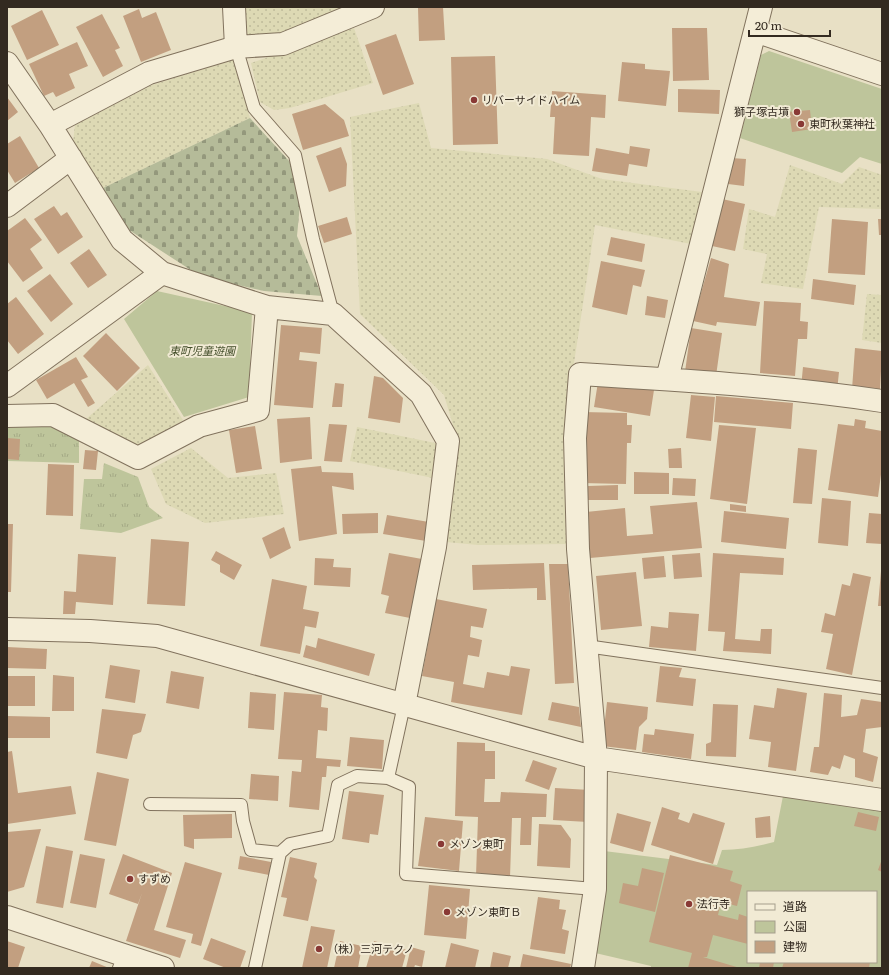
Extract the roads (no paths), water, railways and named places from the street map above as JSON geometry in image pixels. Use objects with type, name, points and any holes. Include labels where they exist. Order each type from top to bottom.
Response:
[{"type":"street","points":[[234,7],[236,47]]},
{"type":"street","points":[[50,125],[149,73],[236,47],[283,44],[372,7]]},
{"type":"street","points":[[668,379],[761,7]]},
{"type":"street","points":[[755,31],[882,74]]},
{"type":"street","points":[[7,63],[50,125],[122,240],[162,273],[267,307],[333,314],[421,394],[448,441],[435,547],[404,706]]},
{"type":"street","points":[[7,206],[71,158]]},
{"type":"street","points":[[7,386],[162,273]]},
{"type":"street","points":[[7,416],[53,415],[138,458],[199,426],[258,410],[267,307]]},
{"type":"street","points":[[583,968],[595,889],[596,758],[578,549],[575,438],[580,374],[668,379],[841,395],[882,401]]},
{"type":"street","points":[[7,629],[90,631],[157,636],[404,706],[596,758],[882,800]]},
{"type":"street","points":[[7,917],[121,961],[163,968]]},
{"type":"lane","points":[[236,47],[254,108],[295,155],[313,239],[333,314]]},
{"type":"lane","points":[[586,646],[882,688]]},
{"type":"lane","points":[[388,778],[404,706]]},
{"type":"lane","points":[[255,968],[280,853],[290,844],[328,836],[338,786],[357,776],[388,778],[409,787],[406,874],[595,889]]},
{"type":"lane","points":[[150,804],[241,805],[243,821],[251,850],[280,853]]},
{"type":"place","name":"リバーサイドハイム","points":[[474,100]]},
{"type":"place","name":"獅子塚古墳","points":[[797,112]]},
{"type":"place","name":"東町秋葉神社","points":[[801,124]]},
{"type":"place","name":"メゾン東町","points":[[441,844]]},
{"type":"place","name":"すずめ","points":[[130,879]]},
{"type":"place","name":"法行寺","points":[[689,904]]},
{"type":"place","name":"メゾン東町Ｂ","points":[[447,912]]},
{"type":"place","name":"（株）三河テクノ","points":[[319,949]]},
{"type":"park label","name":"東町児童遊園","points":[[202,351]]}]
